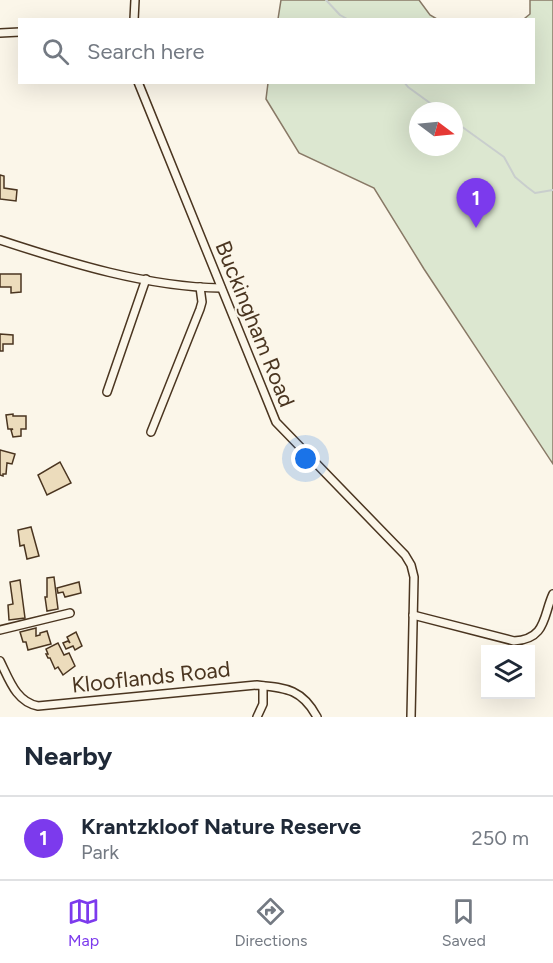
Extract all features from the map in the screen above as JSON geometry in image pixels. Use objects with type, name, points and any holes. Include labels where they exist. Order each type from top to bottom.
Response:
[{"type":"street","points":[[134,18],[135,0]]},
{"type":"street","points":[[0,33],[18,32]]},
{"type":"street","name":"Buckingham Road","points":[[139,84],[276,422],[409,560],[414,577],[411,717]]},
{"type":"street","points":[[0,240],[98,270],[200,287],[221,288]]},
{"type":"street","points":[[106,392],[146,279]]},
{"type":"street","points":[[151,432],[200,309],[202,302],[200,287]]},
{"type":"street","points":[[413,615],[514,641],[522,641],[538,631],[544,623],[553,594]]},
{"type":"street","points":[[0,630],[70,613]]},
{"type":"street","name":"Klooflands Road","points":[[0,661],[23,700],[38,706],[243,685],[282,688],[297,693],[307,700],[317,717]]},
{"type":"street","points":[[257,717],[263,704],[263,686]]},
{"type":"green space","points":[[281,0],[419,0],[430,15],[435,18],[278,18]]},
{"type":"green space","points":[[530,0],[553,0],[553,464],[424,269],[374,188],[299,153],[266,99],[268,84],[535,84],[535,18],[525,18],[530,14]]},
{"type":"building","points":[[0,175],[4,176],[4,188],[17,190],[16,201],[0,199]]},
{"type":"building","points":[[0,274],[21,274],[21,292],[11,293],[11,287],[0,287]]},
{"type":"building","points":[[0,334],[13,335],[13,344],[3,344],[3,351],[0,351]]},
{"type":"building","points":[[13,414],[13,416],[26,416],[26,429],[21,429],[21,436],[13,437],[11,430],[13,429],[8,429],[6,415]]},
{"type":"building","points":[[0,450],[15,454],[12,464],[7,463],[6,474],[3,476],[0,475]]},
{"type":"building","points":[[60,462],[71,483],[47,495],[38,475]]},
{"type":"building","points":[[31,527],[39,556],[27,559],[24,545],[20,546],[18,530]]},
{"type":"building","points":[[54,577],[58,609],[47,611],[45,597],[47,597],[47,578]]},
{"type":"building","points":[[20,580],[25,618],[9,620],[8,605],[13,604],[10,582]]},
{"type":"building","points":[[79,582],[81,593],[65,597],[63,592],[58,593],[57,588]]},
{"type":"building","points":[[36,628],[36,636],[47,631],[51,644],[28,650],[20,632]]},
{"type":"building","points":[[76,632],[82,646],[75,650],[73,646],[66,649],[63,643],[68,641],[70,643],[67,637]]},
{"type":"building","points":[[58,643],[64,655],[69,653],[75,666],[63,675],[58,667],[55,669],[46,654],[48,654],[46,649]]},
{"type":"waterway","points":[[326,0],[345,18]]},
{"type":"waterway","points":[[406,84],[429,102]]},
{"type":"waterway","points":[[463,127],[504,157],[515,177],[535,193],[553,190]]},
{"type":"place","name":"Krantzkloof Nature Reserve","points":[[476,228]]}]
